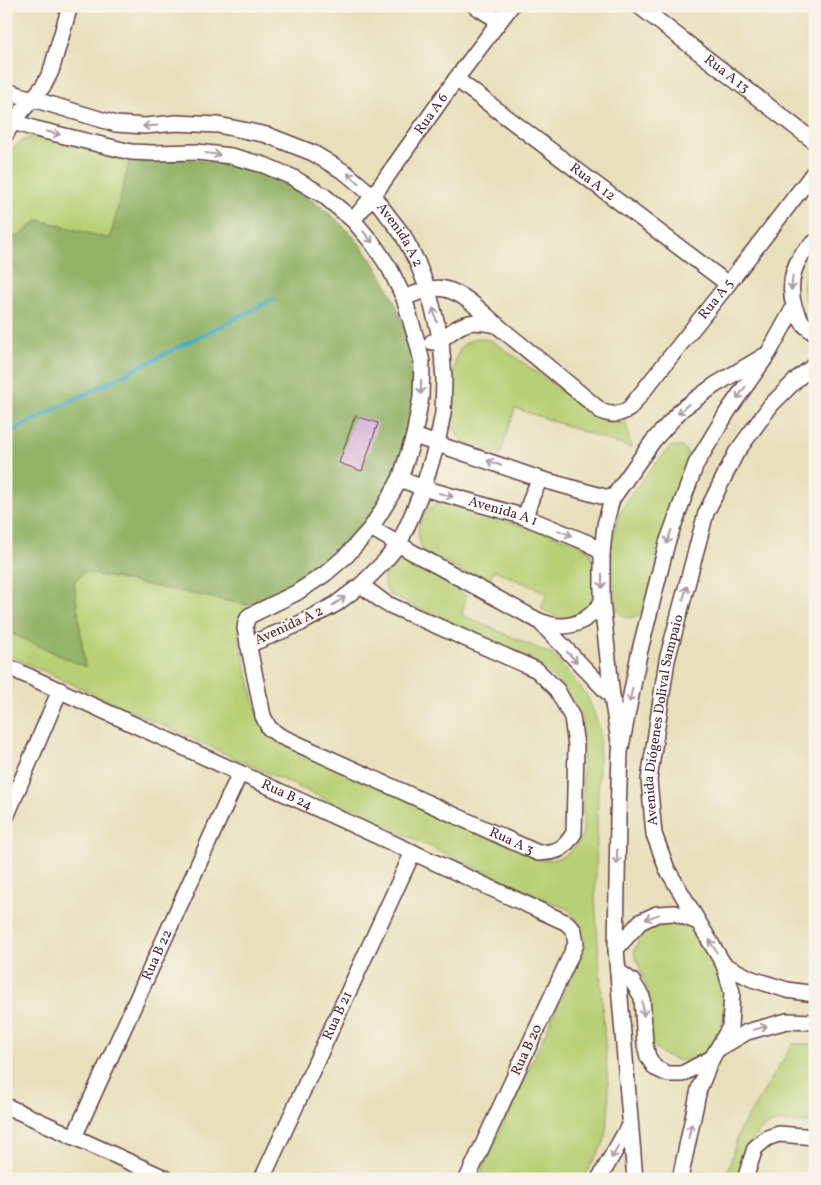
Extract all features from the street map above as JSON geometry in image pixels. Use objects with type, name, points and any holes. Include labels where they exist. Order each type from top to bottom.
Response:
[{"type":"street","points":[[9,125],[33,99],[51,72],[70,6]]},
{"type":"street","points":[[475,6],[499,21]]},
{"type":"street","name":"Rua A 6","points":[[353,220],[373,196],[456,79],[511,6]]},
{"type":"street","name":"Rua A 13","points":[[638,6],[815,142]]},
{"type":"street","name":"Rua A 12","points":[[456,79],[728,284]]},
{"type":"street","name":"Avenida A 2","points":[[6,91],[116,124],[145,126],[176,123],[218,125],[267,135],[313,154],[346,173],[373,196],[403,235],[417,262],[428,290],[441,340],[444,379],[443,413],[437,444],[423,488],[398,544],[361,586],[336,604],[301,623],[248,645],[245,628],[249,616],[296,594],[325,574],[347,555],[371,528],[400,479],[414,436],[421,397],[422,362],[404,298],[390,269],[374,245],[353,220],[323,195],[264,165],[231,156],[197,152],[131,152],[9,125]]},
{"type":"street","name":"Rua A 5","points":[[497,325],[601,411],[610,414],[621,414],[629,409],[815,171]]},
{"type":"street","points":[[815,242],[801,255],[793,271],[791,289],[794,307],[803,322],[815,334]]},
{"type":"street","points":[[404,298],[428,290],[443,289],[454,292],[472,303],[497,325]]},
{"type":"street","points":[[635,1179],[616,949],[620,752],[639,654],[667,543],[696,464],[728,411],[768,354],[794,307]]},
{"type":"street","points":[[418,345],[441,340],[461,325],[470,322],[497,325]]},
{"type":"street","points":[[620,752],[602,602],[602,553],[605,526],[612,499],[653,441],[682,409],[715,385],[768,354]]},
{"type":"street","name":"Avenida Diógenes Dolival Sampaio","points":[[680,1179],[699,1089],[715,1054],[730,1028],[732,992],[724,965],[667,869],[654,834],[649,780],[667,660],[706,513],[736,453],[771,405],[798,378],[815,365]]},
{"type":"street","points":[[414,436],[540,479],[612,499]]},
{"type":"street","name":"Avenida A 1","points":[[400,479],[423,488],[525,517],[588,543],[602,553]]},
{"type":"street","points":[[525,517],[540,479]]},
{"type":"street","points":[[371,528],[539,621],[557,626],[574,624],[586,619],[602,602]]},
{"type":"street","name":"Rua A 3","points":[[248,645],[263,716],[269,728],[280,736],[538,853],[554,852],[567,845],[574,833],[576,746],[572,717],[557,690],[537,670],[385,603],[361,586]]},
{"type":"street","points":[[539,621],[612,697]]},
{"type":"street","name":"Rua B 24","points":[[6,666],[567,923]]},
{"type":"street","points":[[6,817],[60,690]]},
{"type":"street","name":"Rua B 22","points":[[74,1137],[240,774]]},
{"type":"street","name":"Rua B 21","points":[[262,1179],[413,852]]},
{"type":"street","points":[[616,949],[640,922],[657,914],[675,913],[698,922]]},
{"type":"street","name":"Rua B 20","points":[[467,1179],[576,944],[574,931],[567,923]]},
{"type":"street","points":[[724,965],[752,979],[778,988],[815,994]]},
{"type":"street","points":[[618,971],[632,981],[642,997],[645,1044],[648,1057],[655,1068],[668,1074],[682,1074],[747,1032],[787,1021],[815,1022]]},
{"type":"street","points":[[6,1106],[167,1179]]},
{"type":"street","points":[[599,1179],[630,1124]]},
{"type":"street","points":[[745,1179],[755,1148],[767,1138],[779,1134],[815,1137]]},
{"type":"green space","points":[[33,137],[130,160],[110,239],[39,220],[18,237],[6,234],[5,190],[7,166],[13,149],[17,144]]},
{"type":"green space","points":[[180,159],[232,166],[270,177],[309,198],[333,217],[354,238],[372,261],[388,287],[400,315],[408,344],[412,374],[412,409],[409,433],[392,483],[375,514],[328,565],[296,586],[248,605],[83,572],[74,582],[85,667],[6,631],[6,234],[18,237],[39,220],[110,239],[130,160]]},
{"type":"green space","points":[[815,259],[815,316],[807,302],[804,287],[807,272]]},
{"type":"green space","points":[[477,338],[494,342],[600,418],[612,422],[626,423],[631,448],[515,408],[500,456],[466,443],[458,436],[453,426],[455,407],[454,368],[461,347]]},
{"type":"green space","points":[[674,446],[685,450],[690,461],[665,532],[642,612],[635,617],[628,618],[622,615],[616,608],[611,557],[613,534],[617,520],[640,482],[670,447]]},
{"type":"green space","points":[[442,500],[576,542],[589,551],[593,561],[595,589],[588,607],[582,613],[569,618],[558,617],[541,609],[547,593],[494,570],[489,583],[470,576],[424,552],[420,544],[418,529],[420,522],[428,509]]},
{"type":"green space","points":[[400,559],[411,559],[466,596],[462,615],[553,655],[586,694],[600,728],[595,900],[609,1101],[604,1142],[583,1179],[478,1179],[583,951],[581,929],[577,919],[569,910],[6,654],[6,631],[85,666],[74,582],[83,572],[248,605],[238,633],[258,718],[539,860],[554,859],[567,854],[576,845],[583,832],[582,719],[562,687],[540,665],[390,595],[385,584],[385,574],[390,566]]},
{"type":"green space","points":[[670,924],[686,928],[701,940],[715,958],[726,990],[724,1016],[714,1040],[706,1051],[699,1056],[684,1061],[664,1055],[658,1051],[651,1039],[646,985],[634,952],[641,937],[648,931],[655,927]]},
{"type":"green space","points":[[793,1044],[815,1044],[815,1124],[783,1122],[764,1128],[751,1142],[738,1179],[726,1179],[739,1131]]},
{"type":"building","points":[[355,416],[378,423],[362,471],[339,463]]},
{"type":"waterway","points":[[6,434],[274,299]]}]
